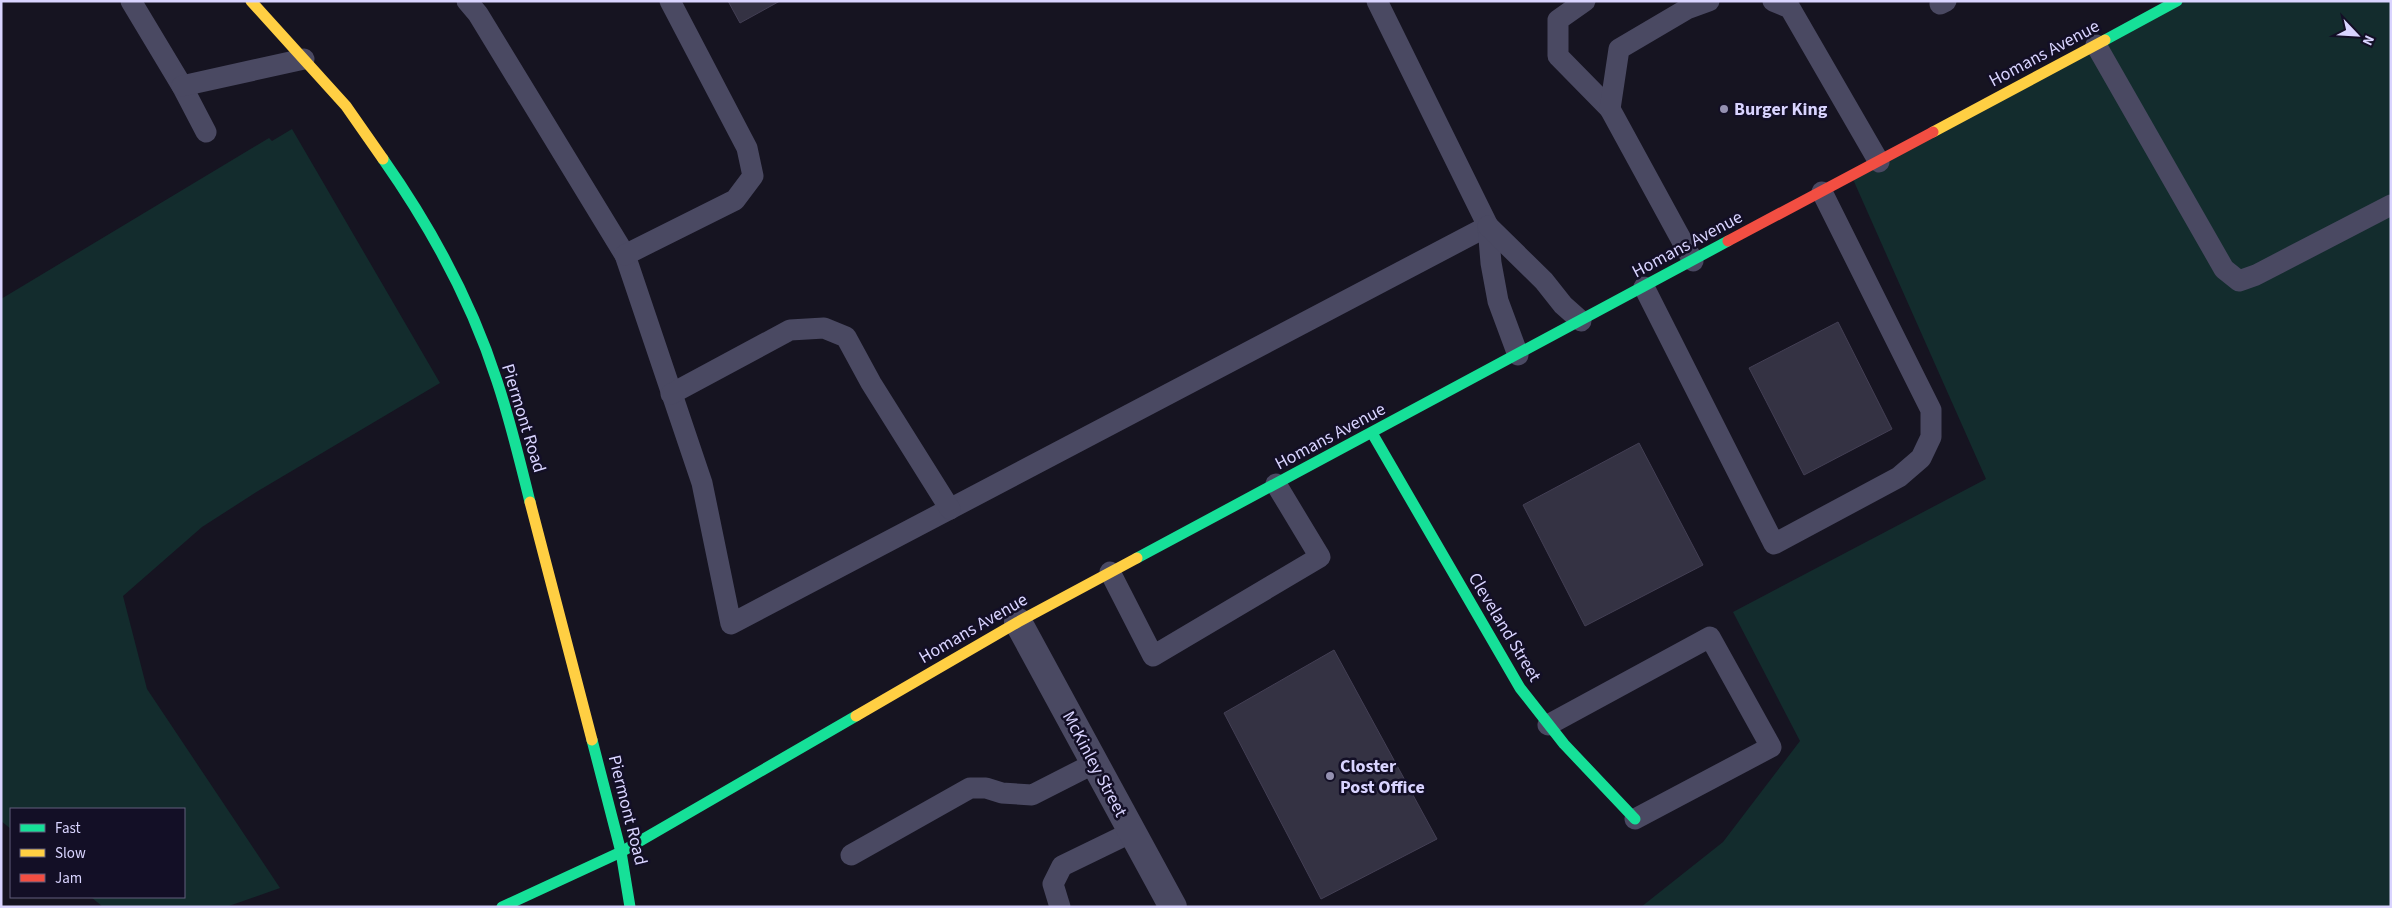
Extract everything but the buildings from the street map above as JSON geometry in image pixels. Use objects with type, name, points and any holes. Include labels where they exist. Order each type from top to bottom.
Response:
[{"type":"street","name":"Piermont Road","points":[[251,1],[346,106],[409,196],[455,278],[496,380],[522,471],[622,852],[630,907]]},
{"type":"street","name":"Homans Avenue","points":[[502,907],[622,852],[1018,622],[2177,1]]},
{"type":"street","name":"Cleveland Street","points":[[1372,433],[1520,688],[1564,744],[1636,818]]},
{"type":"street","name":"McKinley Street","points":[[1018,622],[1172,907]]},
{"type":"lane","points":[[131,1],[182,86],[206,132]]},
{"type":"lane","points":[[467,1],[478,14],[625,254],[702,483],[731,624],[1488,226]]},
{"type":"lane","points":[[625,254],[735,200],[753,176],[747,148],[670,1]]},
{"type":"lane","points":[[1377,1],[1488,226],[1544,281],[1564,305],[1581,321]]},
{"type":"lane","points":[[1586,1],[1558,20],[1558,56],[1610,109],[1693,261]]},
{"type":"lane","points":[[1610,109],[1619,49],[1687,9],[1709,1]]},
{"type":"lane","points":[[1773,1],[1790,8],[1879,162]]},
{"type":"lane","points":[[2096,45],[2224,269],[2239,281],[2256,275],[2391,205]]},
{"type":"lane","points":[[182,86],[304,59]]},
{"type":"lane","points":[[1644,287],[1774,544],[1899,477],[1921,458],[1930,437],[1930,410],[1822,192]]},
{"type":"lane","points":[[1488,226],[1491,263],[1498,300],[1518,355]]},
{"type":"lane","points":[[672,394],[790,330],[824,328],[846,336],[871,382],[950,510]]},
{"type":"lane","points":[[1110,572],[1153,656],[1320,557],[1276,484]]},
{"type":"lane","points":[[1548,724],[1710,637],[1771,747],[1636,818]]},
{"type":"lane","points":[[851,855],[970,788],[986,788],[1002,793],[1032,795],[1094,763]]},
{"type":"lane","points":[[1060,907],[1053,884],[1062,866],[1132,832]]},
{"type":"green space","points":[[2179,1],[2391,1],[2391,907],[1641,907],[1723,842],[1800,741],[1733,612],[1986,479],[1852,177]]},
{"type":"green space","points":[[292,129],[440,383],[258,491],[202,527],[123,596],[147,689],[280,888],[226,907],[103,907],[92,898],[185,898],[185,808],[10,808],[10,828],[1,821],[1,299],[269,138],[272,141]]},
{"type":"traffic: fast","points":[[2105,40],[2177,1]]},
{"type":"traffic: fast","points":[[383,159],[433,238],[475,323],[502,396],[530,502]]},
{"type":"traffic: fast","points":[[1137,558],[1728,241]]},
{"type":"traffic: fast","points":[[1372,433],[1520,688],[1564,744],[1635,819]]},
{"type":"traffic: fast","points":[[502,907],[621,852],[856,716]]},
{"type":"traffic: fast","points":[[592,740],[621,852],[630,907]]},
{"type":"traffic: slow","points":[[251,1],[346,106],[383,159]]},
{"type":"traffic: slow","points":[[1933,132],[2105,40]]},
{"type":"traffic: slow","points":[[530,502],[592,740]]},
{"type":"traffic: slow","points":[[856,716],[1018,622],[1137,558]]},
{"type":"traffic: jam","points":[[1728,241],[1933,132]]},
{"type":"place","name":"Burger King","points":[[1724,109]]},
{"type":"place","name":"Closter Post Office","points":[[1330,776]]}]
